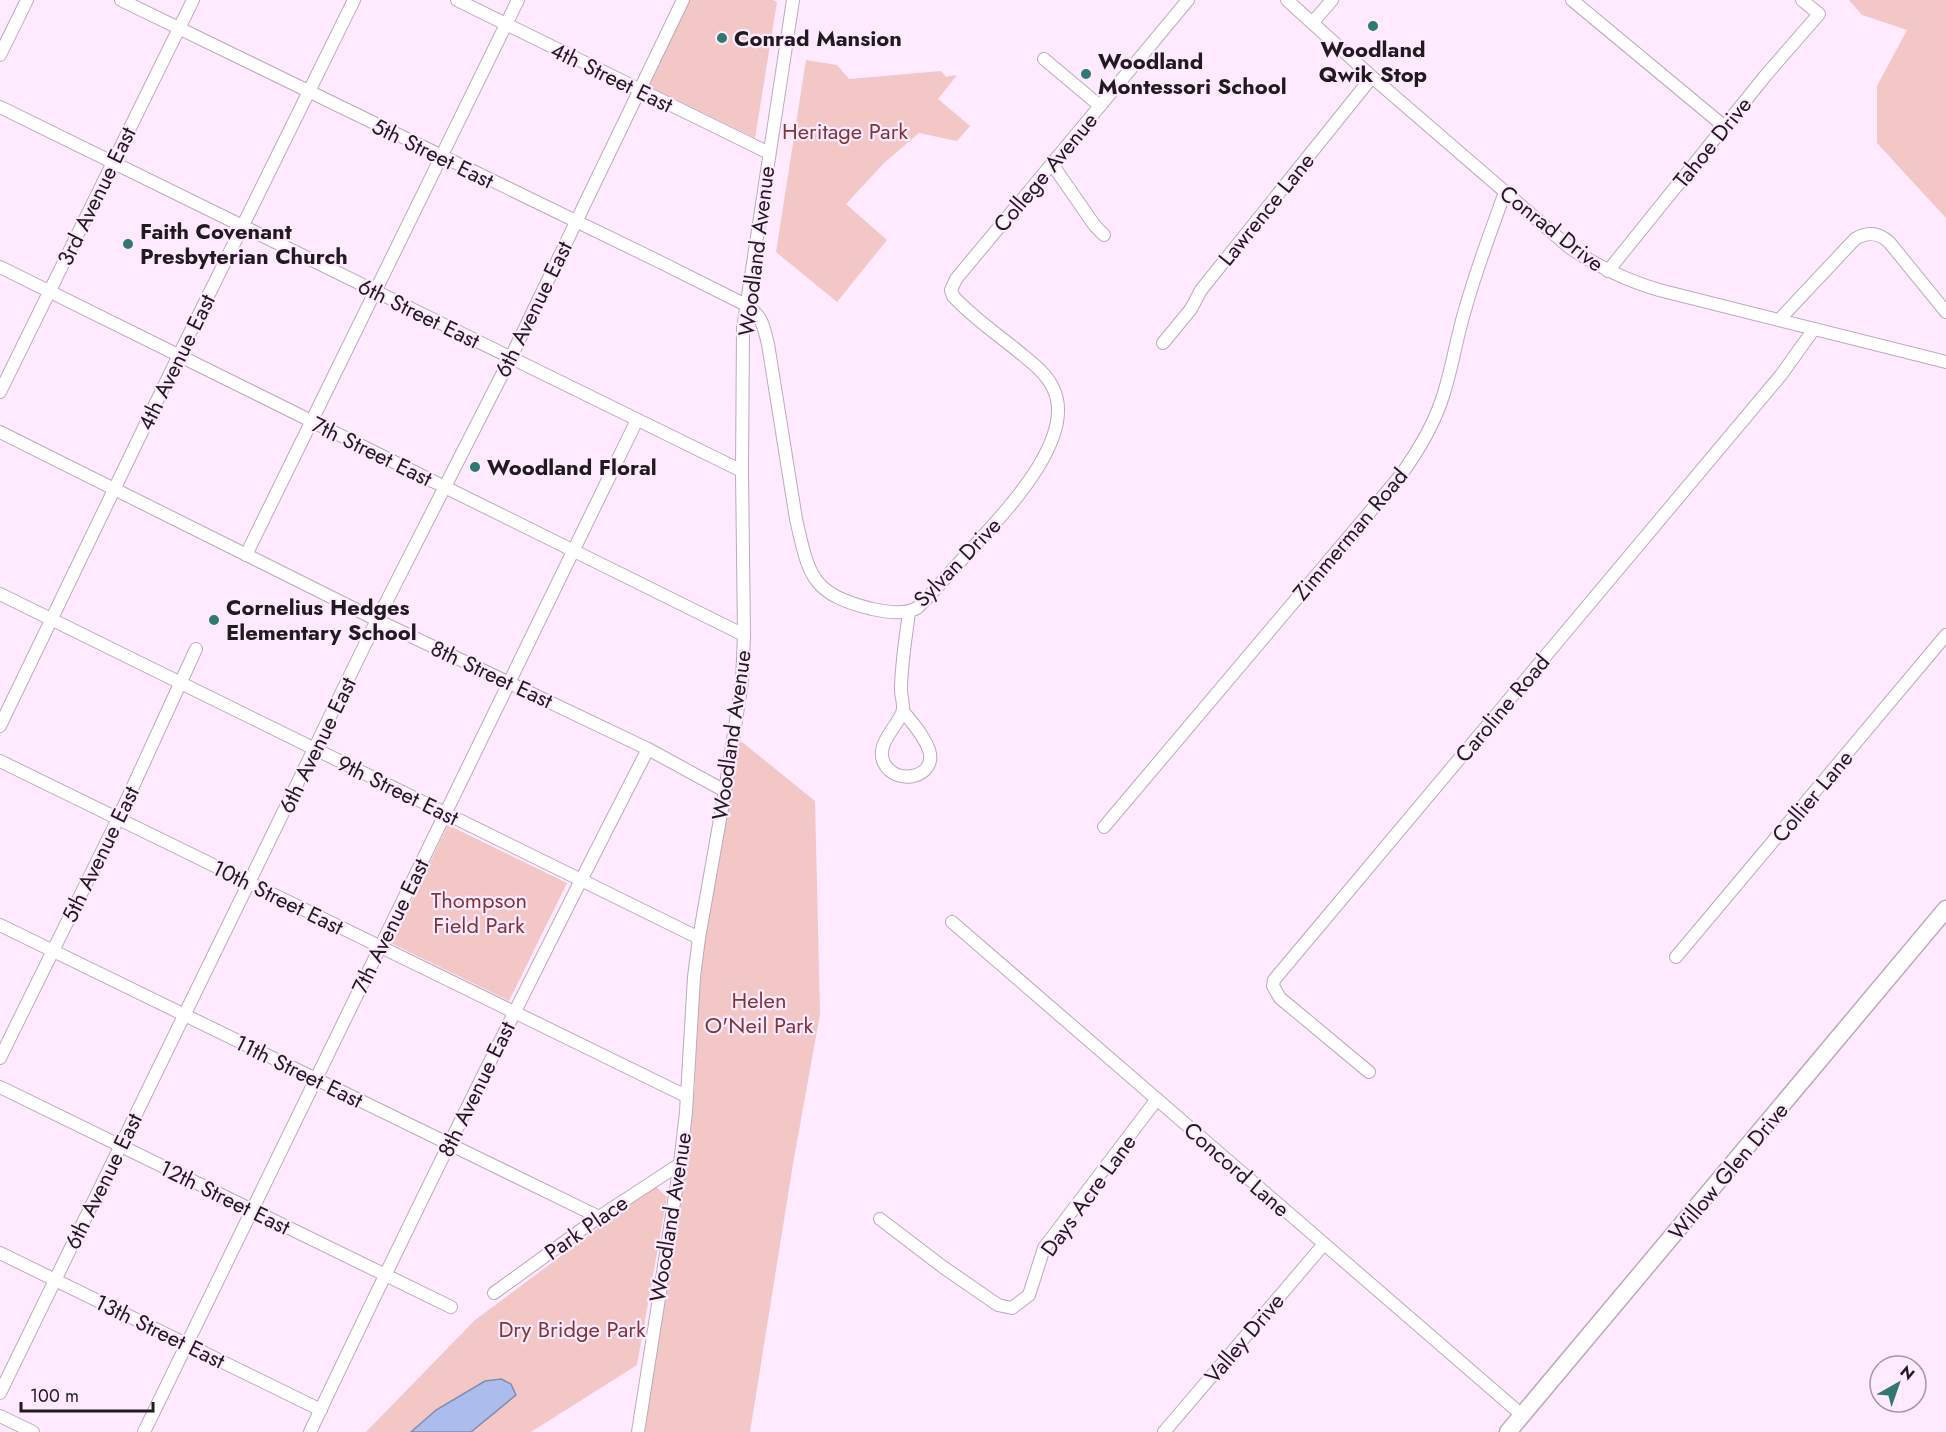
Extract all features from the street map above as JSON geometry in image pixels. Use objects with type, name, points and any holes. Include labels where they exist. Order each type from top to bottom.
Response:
[{"type":"main road","name":"Willow Glen Drive","points":[[1508,1432],[1946,909]]},
{"type":"street","points":[[0,55],[27,0]]},
{"type":"street","name":"5th Street East","points":[[121,0],[746,305]]},
{"type":"street","name":"3rd Avenue East","points":[[0,392],[192,0]]},
{"type":"street","name":"4th Avenue East","points":[[0,726],[178,355],[354,0]]},
{"type":"street","name":"4th Street East","points":[[457,0],[769,153]]},
{"type":"street","points":[[246,555],[518,0]]},
{"type":"street","name":"6th Avenue East","points":[[0,1393],[378,620],[511,357],[682,0]]},
{"type":"street","name":"Woodland Avenue","points":[[638,1432],[680,1164],[699,938],[742,682],[744,634],[743,329],[792,0]]},
{"type":"street","name":"College Avenue","points":[[951,290],[956,279],[1188,0]]},
{"type":"street","name":"Conrad Drive","points":[[1287,0],[1372,77],[1569,247],[1608,271],[1659,290],[1946,362]]},
{"type":"street","points":[[1313,22],[1332,0]]},
{"type":"street","points":[[1572,0],[1725,127]]},
{"type":"street","name":"Tahoe Drive","points":[[1608,271],[1766,75],[1819,14],[1802,0]]},
{"type":"street","points":[[1044,59],[1100,106]]},
{"type":"street","name":"Lawrence Lane","points":[[1163,343],[1191,309],[1201,290],[1372,77]]},
{"type":"street","name":"6th Street East","points":[[0,107],[742,471]]},
{"type":"street","points":[[1052,164],[1095,226],[1104,235]]},
{"type":"street","name":"Zimmerman Road","points":[[1104,827],[1401,475],[1417,453],[1442,400],[1464,311],[1505,192]]},
{"type":"street","points":[[1779,320],[1855,239],[1869,233],[1883,237],[1889,243],[1946,312]]},
{"type":"street","name":"7th Street East","points":[[0,267],[744,634]]},
{"type":"street","name":"Sylvan Drive","points":[[746,305],[762,320],[768,344],[796,519],[802,547],[811,571],[824,590],[841,600],[877,610],[909,612],[921,604],[1026,486],[1041,463],[1056,425],[1058,412],[1057,400],[1047,378],[960,304],[951,290]]},
{"type":"street","name":"Caroline Road","points":[[1369,1072],[1280,998],[1273,986],[1274,980],[1781,375],[1814,329]]},
{"type":"street","name":"7th Avenue East","points":[[144,1432],[638,420]]},
{"type":"street","name":"8th Street East","points":[[0,432],[378,620],[648,749],[725,791]]},
{"type":"street","name":"9th Street East","points":[[0,594],[699,938]]},
{"type":"street","points":[[903,711],[888,734],[882,750],[884,763],[894,773],[906,778],[917,776],[926,768],[930,758],[919,733],[903,711],[901,690],[909,612]]},
{"type":"street","name":"Collier Lane","points":[[1676,957],[1946,635]]},
{"type":"street","name":"5th Avenue East","points":[[0,1058],[118,819],[196,649]]},
{"type":"street","name":"8th Avenue East","points":[[310,1432],[513,1012],[648,749]]},
{"type":"street","name":"10th Street East","points":[[0,761],[686,1096]]},
{"type":"street","name":"Concord Lane","points":[[952,922],[1522,1415]]},
{"type":"street","name":"11th Street East","points":[[0,925],[599,1217]]},
{"type":"street","name":"12th Street East","points":[[0,1087],[451,1307]]},
{"type":"street","name":"Days Acre Lane","points":[[880,1219],[998,1305],[1012,1308],[1029,1295],[1044,1248],[1157,1099]]},
{"type":"street","name":"Park Place","points":[[494,1293],[599,1217],[680,1164]]},
{"type":"street","name":"Valley Drive","points":[[1164,1432],[1324,1244]]},
{"type":"street","name":"13th Street East","points":[[0,1253],[321,1410]]},
{"type":"street","points":[[0,1416],[33,1432]]},
{"type":"green space","points":[[687,0],[773,0],[777,2],[755,138],[646,85]]},
{"type":"green space","points":[[1849,0],[1946,0],[1946,218],[1877,143],[1877,86],[1907,30],[1862,15]]},
{"type":"green space","name":"Heritage Park","points":[[806,60],[837,65],[849,79],[941,71],[946,77],[957,75],[938,99],[970,126],[957,141],[919,133],[884,163],[846,204],[887,240],[837,302],[776,252]]},
{"type":"green space","name":"Helen O'Neil Park","points":[[737,738],[815,801],[820,1014],[793,1164],[750,1432],[645,1432],[695,1086],[696,1033],[704,943]]},
{"type":"green space","name":"Thompson Field Park","points":[[448,825],[567,883],[509,1001],[391,943]]},
{"type":"green space","name":"Dry Bridge Park","points":[[655,1186],[667,1197],[637,1365],[531,1432],[366,1432],[475,1320]]},
{"type":"water","points":[[501,1379],[511,1384],[516,1395],[471,1432],[411,1432],[436,1410],[485,1381]]},
{"type":"place","name":"Woodland Qwik Stop","points":[[1373,26]]},
{"type":"place","name":"Conrad Mansion","points":[[722,38]]},
{"type":"place","name":"Woodland Montessori School","points":[[1086,74]]},
{"type":"place","name":"Faith Covenant Presbyterian Church","points":[[128,244]]},
{"type":"place","name":"Woodland Floral","points":[[475,467]]},
{"type":"place","name":"Cornelius Hedges Elementary School","points":[[214,620]]}]
